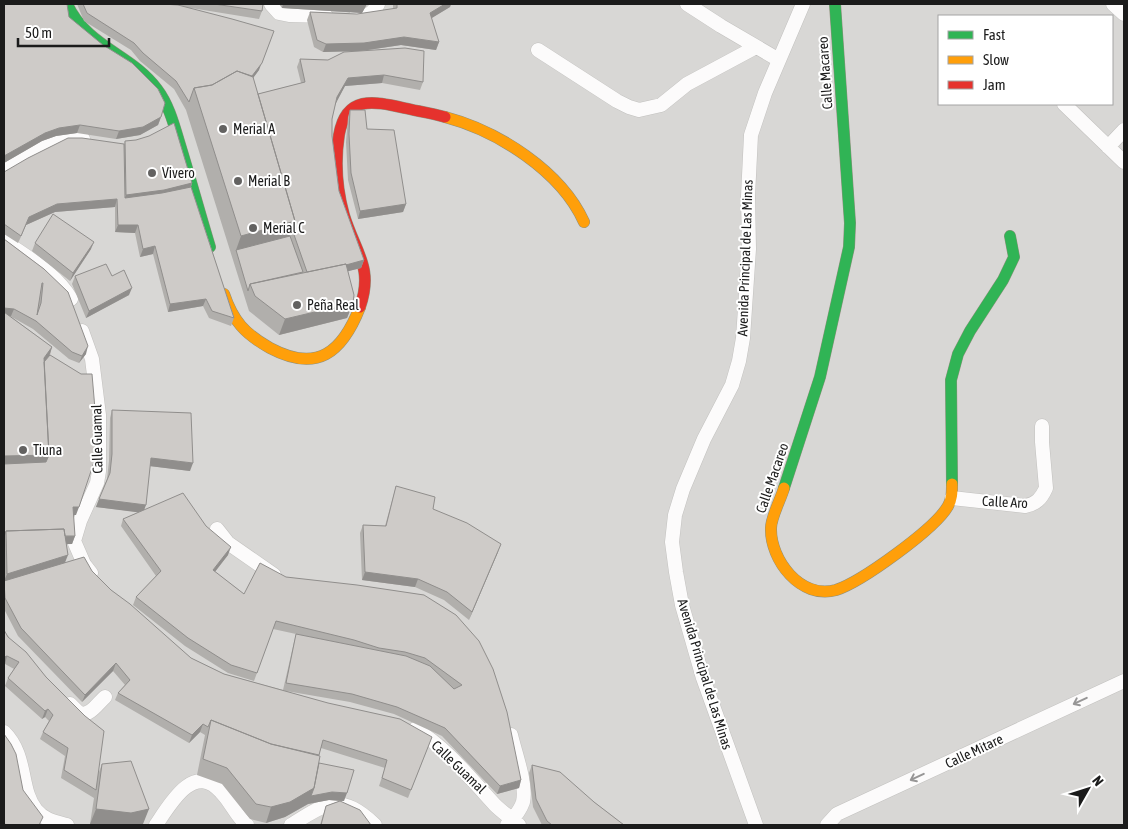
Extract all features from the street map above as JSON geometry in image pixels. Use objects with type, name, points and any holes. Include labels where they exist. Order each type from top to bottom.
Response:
[{"type":"street","points":[[67,4],[71,16],[78,26],[137,69],[156,87],[169,111],[212,255]]},
{"type":"street","points":[[271,4],[279,13],[288,15],[364,17],[375,10],[378,4]]},
{"type":"street","points":[[688,4],[779,60]]},
{"type":"street","name":"Avenida Principal de Las Minas","points":[[756,825],[703,678],[682,605],[672,542],[675,515],[683,489],[704,439],[732,385],[739,361],[743,338],[749,249],[748,196],[751,135],[765,93],[802,4]]},
{"type":"street","name":"Calle Macareo","points":[[835,4],[850,214],[849,247],[820,377],[771,527],[774,549],[787,572],[798,582],[810,589],[822,591],[835,590],[857,581],[922,534],[947,508],[952,498]]},
{"type":"street","points":[[1113,4],[1124,14]]},
{"type":"street","points":[[538,50],[617,100],[629,107],[640,110],[661,104],[687,84],[756,47]]},
{"type":"street","points":[[220,282],[230,312],[236,323],[253,337],[282,355],[302,361],[315,360],[326,354],[343,339],[358,312],[366,290],[367,280],[365,268],[341,202],[339,177],[338,139],[343,121],[348,112],[360,104],[376,102],[389,104],[450,119],[504,142],[540,167],[564,190],[573,201],[584,222]]},
{"type":"street","points":[[1065,105],[1124,162]]},
{"type":"street","points":[[161,130],[166,122],[169,111]]},
{"type":"street","points":[[1108,147],[1124,130]]},
{"type":"street","points":[[4,166],[23,156],[63,141],[79,139],[95,141]]},
{"type":"street","points":[[952,498],[951,380],[958,354],[1003,280],[1014,258],[1010,236]]},
{"type":"street","name":"Calle Guamal","points":[[4,241],[56,279],[70,298],[92,359],[99,415],[97,483],[80,521],[74,541],[84,564],[98,580]]},
{"type":"street","points":[[79,375],[94,376]]},
{"type":"street","name":"Calle Aro","points":[[952,498],[1026,506],[1034,504],[1043,495],[1046,488],[1042,426]]},
{"type":"street","points":[[217,529],[228,542],[249,559],[287,581]]},
{"type":"street","name":"Calle Mitare","points":[[827,825],[836,814],[1124,681]]},
{"type":"street","points":[[61,695],[80,714],[85,715],[104,697]]},
{"type":"street","points":[[508,720],[524,787],[523,800],[513,823]]},
{"type":"street","name":"Calle Guamal","points":[[405,724],[425,735],[439,747],[471,777],[513,823]]},
{"type":"street","points":[[4,732],[19,754],[26,787],[36,810],[52,821],[67,825]]},
{"type":"street","points":[[156,825],[180,791],[192,783],[202,780],[213,784],[222,792],[235,813],[248,825]]},
{"type":"street","points":[[291,825],[314,810],[334,804],[344,804],[369,819],[375,825]]},
{"type":"shaded area","points":[[4,4],[1124,4],[1124,825],[4,825]]},
{"type":"building","points":[[4,4],[67,4],[69,17],[103,45],[132,63],[158,89],[165,103],[161,117],[143,127],[119,131],[80,125],[59,128],[45,133],[4,156]]},
{"type":"building","points":[[83,4],[178,5],[274,31],[262,63],[252,76],[237,71],[212,85],[194,88],[189,102],[176,81],[134,43],[87,13]]},
{"type":"building","points":[[214,4],[263,4],[262,11]]},
{"type":"building","points":[[397,4],[445,4],[430,13],[439,42],[404,37],[364,43],[326,44],[317,40],[310,12],[357,14],[397,8]]},
{"type":"building","points":[[405,48],[424,51],[423,82],[384,75],[348,78],[337,97],[332,119],[332,136],[339,191],[364,260],[307,272],[292,229],[295,221],[258,94],[305,82],[300,59],[328,60],[344,52]]},
{"type":"building","points":[[237,71],[253,77],[295,221],[241,236],[194,88],[212,85]]},
{"type":"building","points":[[350,110],[365,110],[367,129],[394,130],[406,204],[360,211],[351,173]]},
{"type":"building","name":"Vivero","points":[[174,123],[192,183],[164,190],[126,195],[125,141],[149,136]]},
{"type":"building","points":[[68,138],[124,144],[125,198],[191,187],[234,318],[212,311],[206,299],[170,304],[155,246],[143,249],[138,225],[118,225],[117,199],[57,204],[29,217],[21,236],[4,224],[4,172]]},
{"type":"building","points":[[53,214],[94,242],[73,273],[35,243]]},
{"type":"building","points":[[290,236],[303,272],[250,284],[248,291],[236,250]]},
{"type":"building","points":[[4,239],[44,269],[68,292],[88,346],[82,356],[72,352],[36,321],[14,309],[4,308]],"holes":[[[42,283],[41,303],[37,315]]]},
{"type":"building","points":[[106,264],[112,276],[124,270],[132,288],[89,311],[75,276]]},
{"type":"building","points":[[346,264],[354,295],[353,303],[285,319],[255,296],[250,284]]},
{"type":"building","points":[[4,312],[52,347],[44,358],[49,455],[4,456]]},
{"type":"building","points":[[50,355],[81,374],[92,374],[96,421],[94,462],[79,507],[73,507],[75,536],[65,536],[64,529],[6,531],[4,537],[4,464],[46,462],[49,455],[44,362]]},
{"type":"building","points":[[112,410],[191,413],[193,463],[151,458],[146,505],[99,499],[110,473]]},
{"type":"building","points":[[396,486],[435,497],[433,509],[467,523],[501,544],[472,612],[447,592],[418,579],[365,572],[363,525],[386,526]]},
{"type":"building","points":[[183,493],[206,526],[231,547],[213,570],[244,594],[260,563],[286,577],[424,595],[456,615],[479,641],[493,669],[507,712],[521,780],[500,786],[445,728],[397,707],[352,694],[286,683],[296,634],[406,656],[430,666],[454,689],[462,685],[425,658],[276,621],[257,673],[231,665],[188,638],[136,597],[161,571],[123,519]]},
{"type":"building","points":[[64,529],[68,555],[7,574],[6,531]]},
{"type":"building","points":[[84,557],[92,571],[111,590],[130,604],[191,658],[224,674],[328,703],[400,719],[432,737],[411,790],[382,778],[387,760],[323,740],[319,755],[271,744],[211,720],[208,727],[203,724],[192,735],[118,693],[130,680],[116,663],[85,695],[21,628],[5,598],[4,581]]},
{"type":"building","points":[[4,630],[8,637],[26,652],[46,677],[85,716],[104,731],[96,790],[64,770],[68,748],[43,732],[53,715],[48,709],[45,711],[8,678],[19,662],[7,656],[4,657]]},
{"type":"building","points":[[211,720],[271,744],[320,756],[314,788],[290,802],[271,807],[256,804],[227,768],[203,759]]},
{"type":"building","points":[[4,734],[16,754],[23,790],[43,817],[39,825],[4,824]]},
{"type":"building","points":[[131,761],[149,809],[131,813],[96,809],[102,764]]},
{"type":"building","points":[[319,763],[354,770],[347,793],[332,792],[311,796]]},
{"type":"building","points":[[532,765],[560,772],[624,825],[552,825],[547,821],[536,799]]},
{"type":"building","points":[[340,801],[360,810],[371,825],[321,825],[326,806]]},
{"type":"traffic: fast","points":[[67,4],[86,31],[146,77],[162,96],[174,125],[210,247]]},
{"type":"traffic: fast","points":[[784,488],[820,377],[849,247],[850,223],[835,4]]},
{"type":"traffic: fast","points":[[952,484],[951,380],[958,354],[970,331],[1003,280],[1014,257],[1010,236]]},
{"type":"traffic: slow","points":[[445,117],[486,132],[526,156],[560,186],[574,203],[584,222]]},
{"type":"traffic: slow","points":[[224,294],[231,312],[247,332],[270,348],[301,359],[314,358],[326,354],[336,347],[353,323],[360,307]]},
{"type":"traffic: slow","points":[[784,488],[771,524],[772,540],[776,553],[790,575],[811,589],[823,592],[836,590],[862,577],[896,554],[929,528],[948,506],[952,496],[952,484]]},
{"type":"traffic: jam","points":[[360,307],[364,293],[364,270],[348,228],[338,186],[338,145],[343,122],[354,107],[372,103],[445,117]]},
{"type":"place","name":"Merial A","points":[[223,129]]},
{"type":"place","name":"Vivero","points":[[152,173]]},
{"type":"place","name":"Merial B","points":[[238,181]]},
{"type":"place","name":"Merial C","points":[[253,228]]},
{"type":"place","name":"Peña Real","points":[[297,305]]},
{"type":"place","name":"Tiuna","points":[[23,450]]}]
